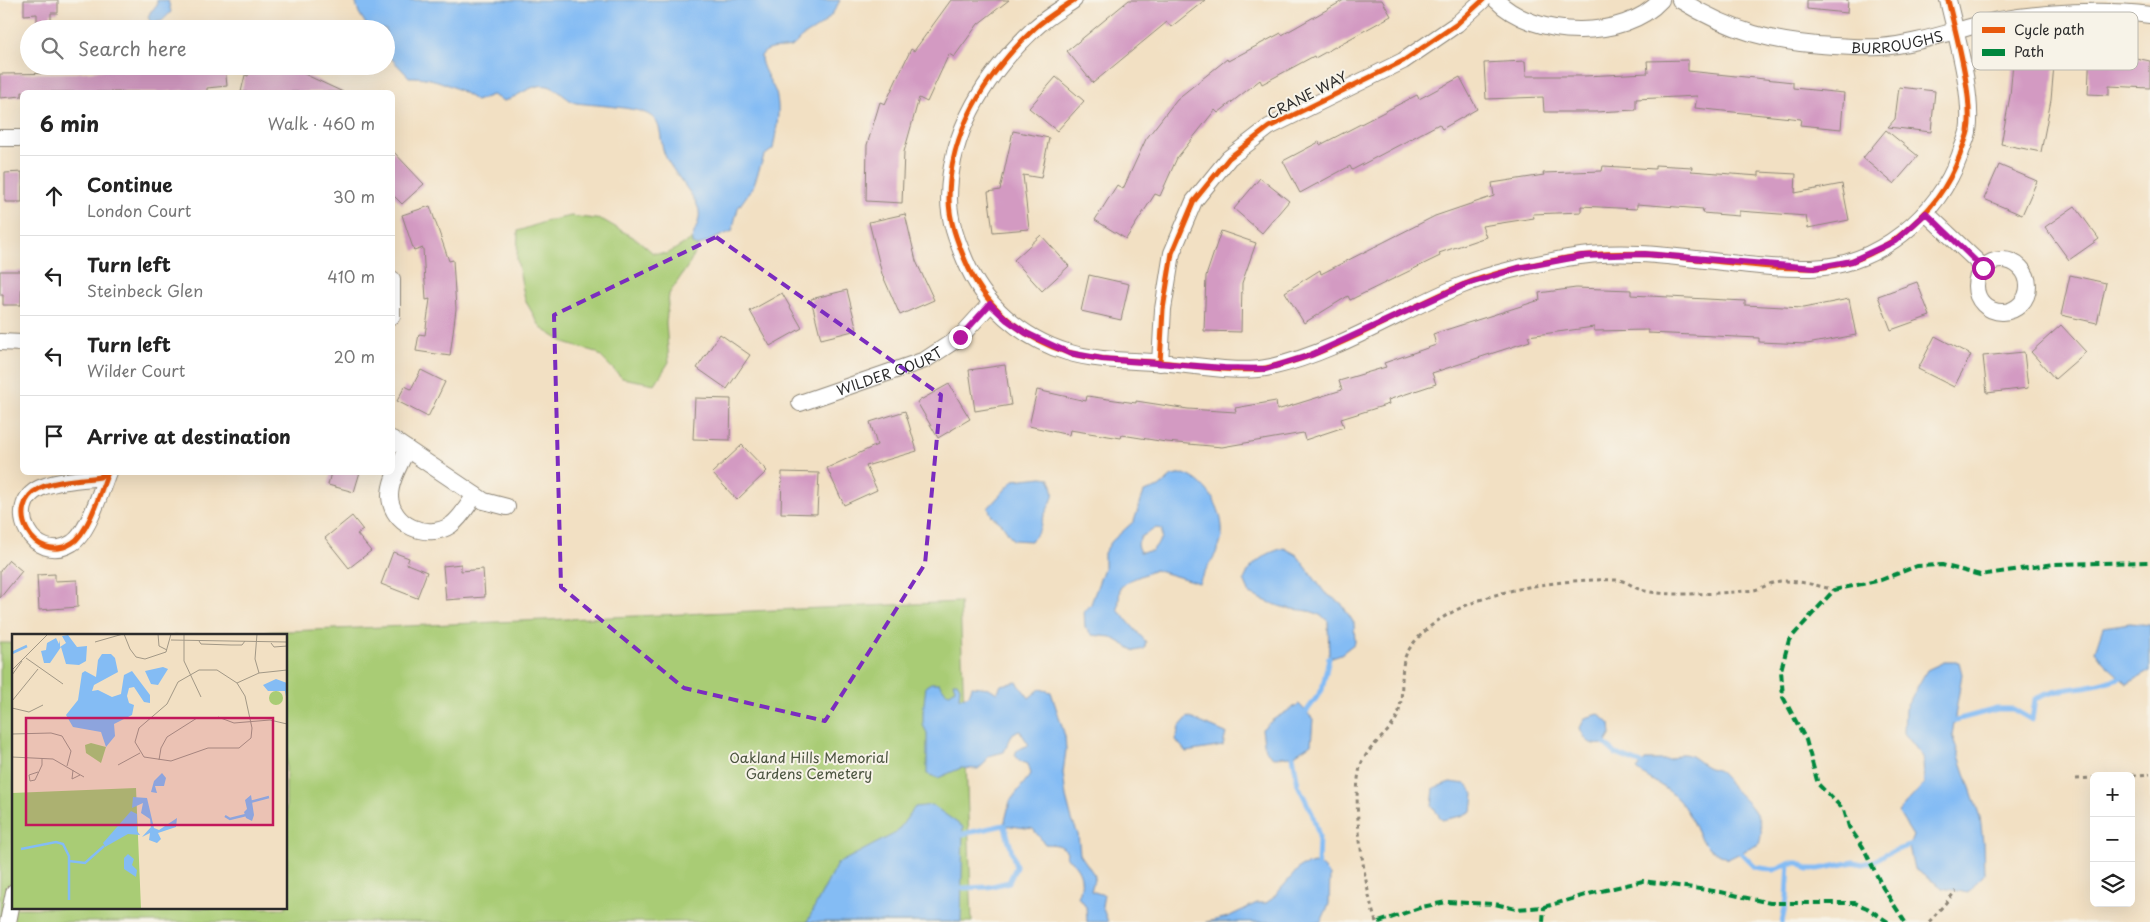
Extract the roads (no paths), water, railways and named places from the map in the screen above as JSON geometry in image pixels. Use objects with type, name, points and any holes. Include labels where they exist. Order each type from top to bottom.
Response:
[{"type":"street","points":[[1074,0],[1037,26],[988,80],[964,124],[955,146],[949,202],[955,234],[970,272],[990,304],[1007,320],[1026,333],[1069,353],[1102,359],[1224,368],[1266,369],[1311,355],[1464,285],[1518,268],[1582,256],[1645,254],[1814,268],[1852,261],[1895,241],[1926,213],[1953,173],[1968,132],[1967,88],[1948,0]]},
{"type":"street","name":"CRANE WAY","points":[[1160,363],[1163,309],[1172,254],[1194,201],[1229,158],[1269,127],[1403,61],[1457,24],[1483,0]]},
{"type":"street","points":[[1496,0],[1518,16],[1543,25],[1574,31],[1595,29],[1621,23],[1643,14],[1661,0]]},
{"type":"street","name":"BURROUGHS","points":[[1680,0],[1719,22],[1747,32],[1775,41],[1806,44],[1880,47],[1972,27]]},
{"type":"street","name":"BURROUGHS","points":[[2099,12],[2130,12]]},
{"type":"street","points":[[0,138],[20,138]]},
{"type":"street","points":[[1926,213],[1983,268]]},
{"type":"street","name":"WILDER COURT","points":[[800,403],[925,360],[960,337],[990,304]]},
{"type":"street","points":[[0,342],[20,343]]},
{"type":"street","points":[[395,441],[484,501],[508,508]]},
{"type":"street","points":[[407,449],[392,484],[390,496],[392,508],[405,524],[427,531],[439,530],[450,525],[475,495]]},
{"type":"street","points":[[103,475],[39,488],[29,496],[23,507],[23,520],[28,533],[36,542],[46,548],[59,548],[73,543],[82,534],[106,475]]},
{"type":"water","points":[[157,0],[168,0],[171,12],[163,20],[150,20],[148,17],[151,11],[157,6]]},
{"type":"water","points":[[355,0],[840,0],[833,13],[815,30],[802,37],[790,47],[767,50],[761,56],[762,65],[776,93],[778,107],[773,149],[764,156],[753,187],[738,208],[732,231],[698,246],[692,244],[699,216],[697,205],[668,161],[663,149],[660,131],[656,121],[651,116],[631,109],[576,103],[547,86],[534,87],[504,101],[492,95],[476,101],[461,91],[436,80],[409,77],[395,62],[395,20],[363,20]]},
{"type":"water","points":[[1184,474],[1193,478],[1208,492],[1219,510],[1222,531],[1221,541],[1199,583],[1155,570],[1128,581],[1120,588],[1118,610],[1146,642],[1144,649],[1135,651],[1111,637],[1092,635],[1085,627],[1084,612],[1091,604],[1104,568],[1104,553],[1112,541],[1134,521],[1144,492],[1159,487],[1172,476]],"holes":[[[1156,528],[1162,529],[1162,538],[1152,551],[1140,552],[1137,546],[1141,537]]]},
{"type":"water","points":[[1049,478],[1053,494],[1040,529],[1031,541],[1013,540],[1002,524],[992,516],[988,508],[1014,480]]},
{"type":"water","points":[[1284,548],[1297,555],[1325,593],[1341,603],[1354,623],[1355,643],[1341,654],[1329,658],[1328,621],[1323,617],[1311,612],[1276,605],[1250,594],[1244,580],[1251,568],[1260,559]]},
{"type":"water","points":[[2130,623],[2150,625],[2150,671],[2127,684],[2103,662],[2095,651],[2103,627]]},
{"type":"water","points":[[1944,662],[1959,662],[1962,674],[1952,735],[1980,817],[1983,842],[1984,873],[1968,893],[1943,888],[1914,869],[1909,846],[1913,836],[1898,812],[1924,784],[1923,757],[1904,733],[1905,709],[1927,670]]},
{"type":"water","points":[[953,682],[957,682],[960,687],[959,698],[969,695],[972,686],[989,688],[997,693],[1001,685],[1017,682],[1029,698],[1040,689],[1051,692],[1065,736],[1066,750],[1063,773],[1066,797],[1078,834],[1080,854],[1095,876],[1091,891],[1104,895],[1102,906],[1108,922],[1087,922],[1086,907],[1078,897],[1081,885],[1080,875],[1075,865],[1066,857],[1067,852],[1062,847],[1045,844],[1033,829],[1004,825],[1010,801],[1031,774],[1028,764],[1020,761],[1015,755],[1017,750],[1029,745],[1020,731],[1013,733],[1004,752],[988,756],[985,763],[978,769],[961,768],[938,778],[927,774],[927,733],[923,725],[926,686],[931,683],[939,683],[946,692],[950,693],[955,689]]},
{"type":"water","points":[[1299,704],[1313,719],[1311,744],[1293,756],[1273,757],[1265,750],[1262,729],[1274,719]]},
{"type":"water","points":[[1599,714],[1610,724],[1611,734],[1605,744],[1592,744],[1584,737],[1580,728],[1585,718]]},
{"type":"water","points":[[1188,717],[1226,733],[1223,746],[1186,752],[1176,740],[1179,727]]},
{"type":"water","points":[[1680,754],[1691,756],[1724,776],[1759,819],[1761,835],[1759,844],[1728,859],[1716,853],[1702,841],[1687,811],[1675,796],[1637,770],[1645,760],[1670,760]]},
{"type":"water","points":[[1450,782],[1466,784],[1474,794],[1472,811],[1461,816],[1442,820],[1432,806],[1434,788]]},
{"type":"water","points":[[932,805],[963,827],[961,922],[807,922],[837,864],[896,833],[915,807]]},
{"type":"water","points":[[1314,863],[1322,867],[1330,875],[1329,904],[1321,922],[1206,922],[1228,917],[1257,903],[1266,903],[1272,899],[1300,867]]},
{"type":"waterway","points":[[1306,712],[1322,690],[1329,658]]},
{"type":"waterway","points":[[1948,722],[1997,709],[2013,709],[2032,720],[2035,699],[2043,695],[2098,684],[2125,676]]},
{"type":"waterway","points":[[1605,744],[1616,754],[1647,766]]},
{"type":"waterway","points":[[1293,756],[1298,785],[1312,813],[1319,836],[1318,864]]},
{"type":"waterway","points":[[958,835],[1004,825]]},
{"type":"waterway","points":[[963,888],[988,887],[1009,882],[1016,867],[1005,827]]},
{"type":"waterway","points":[[1737,849],[1755,867],[1774,870],[1789,863],[1799,863],[1808,869],[1819,869],[1854,862],[1862,864],[1875,861],[1885,854],[1914,844]]},
{"type":"waterway","points":[[1782,922],[1787,898],[1789,863]]},
{"type":"park label","name":"Oakland Hills Memorial Gardens Cemetery","points":[[809,766]]}]
